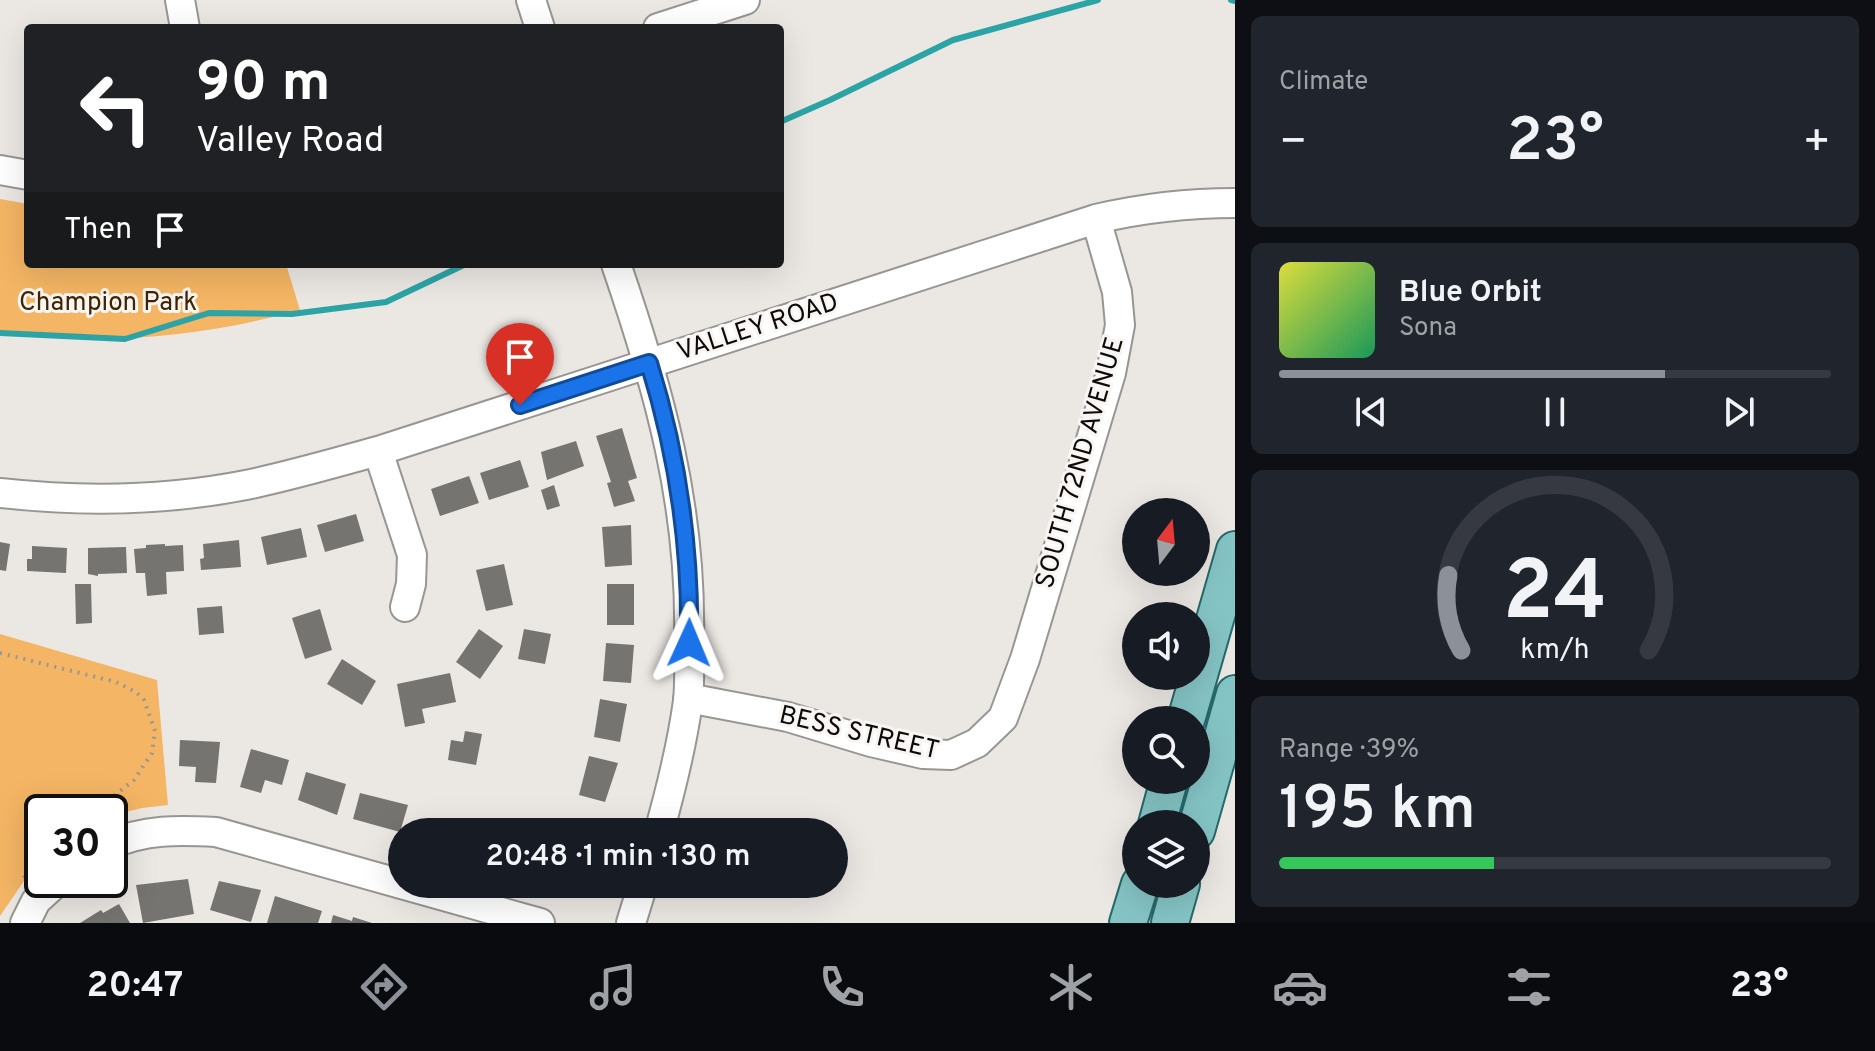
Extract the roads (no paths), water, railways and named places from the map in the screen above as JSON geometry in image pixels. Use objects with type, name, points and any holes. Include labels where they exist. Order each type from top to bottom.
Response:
[{"type":"main road","points":[[1190,706],[1235,550]]},
{"type":"main road","points":[[1202,810],[1235,694]]},
{"type":"main road","points":[[1128,923],[1136,898]]},
{"type":"main road","points":[[1170,923],[1177,898]]},
{"type":"street","points":[[180,0],[184,24]]},
{"type":"street","points":[[531,0],[539,24]]},
{"type":"street","points":[[670,24],[745,0]]},
{"type":"street","points":[[0,170],[24,174]]},
{"type":"street","name":"VALLEY ROAD","points":[[0,493],[110,499],[189,493],[275,479],[378,451],[1096,219],[1143,208],[1235,203]]},
{"type":"street","name":"SOUTH 72ND AVENUE","points":[[1025,659],[1111,373],[1120,325],[1117,292],[1096,219]]},
{"type":"street","points":[[617,268],[649,363],[679,488],[691,587],[688,698],[675,773],[663,818]]},
{"type":"street","points":[[378,451],[412,555],[411,584],[405,607]]},
{"type":"street","name":"BESS STREET","points":[[688,698],[788,717],[923,754],[951,755],[977,743],[1003,718],[1025,659]]},
{"type":"street","points":[[128,838],[172,830],[216,832],[540,923]]},
{"type":"street","points":[[25,923],[39,898]]},
{"type":"street","points":[[631,923],[639,898]]},
{"type":"waterway","points":[[784,120],[953,40],[1098,0]]},
{"type":"waterway","points":[[1231,0],[1235,1]]},
{"type":"waterway","points":[[0,333],[125,339],[209,313],[292,314],[386,302],[458,268]]},
{"type":"park label","name":"Champion Park","points":[[108,303]]}]
